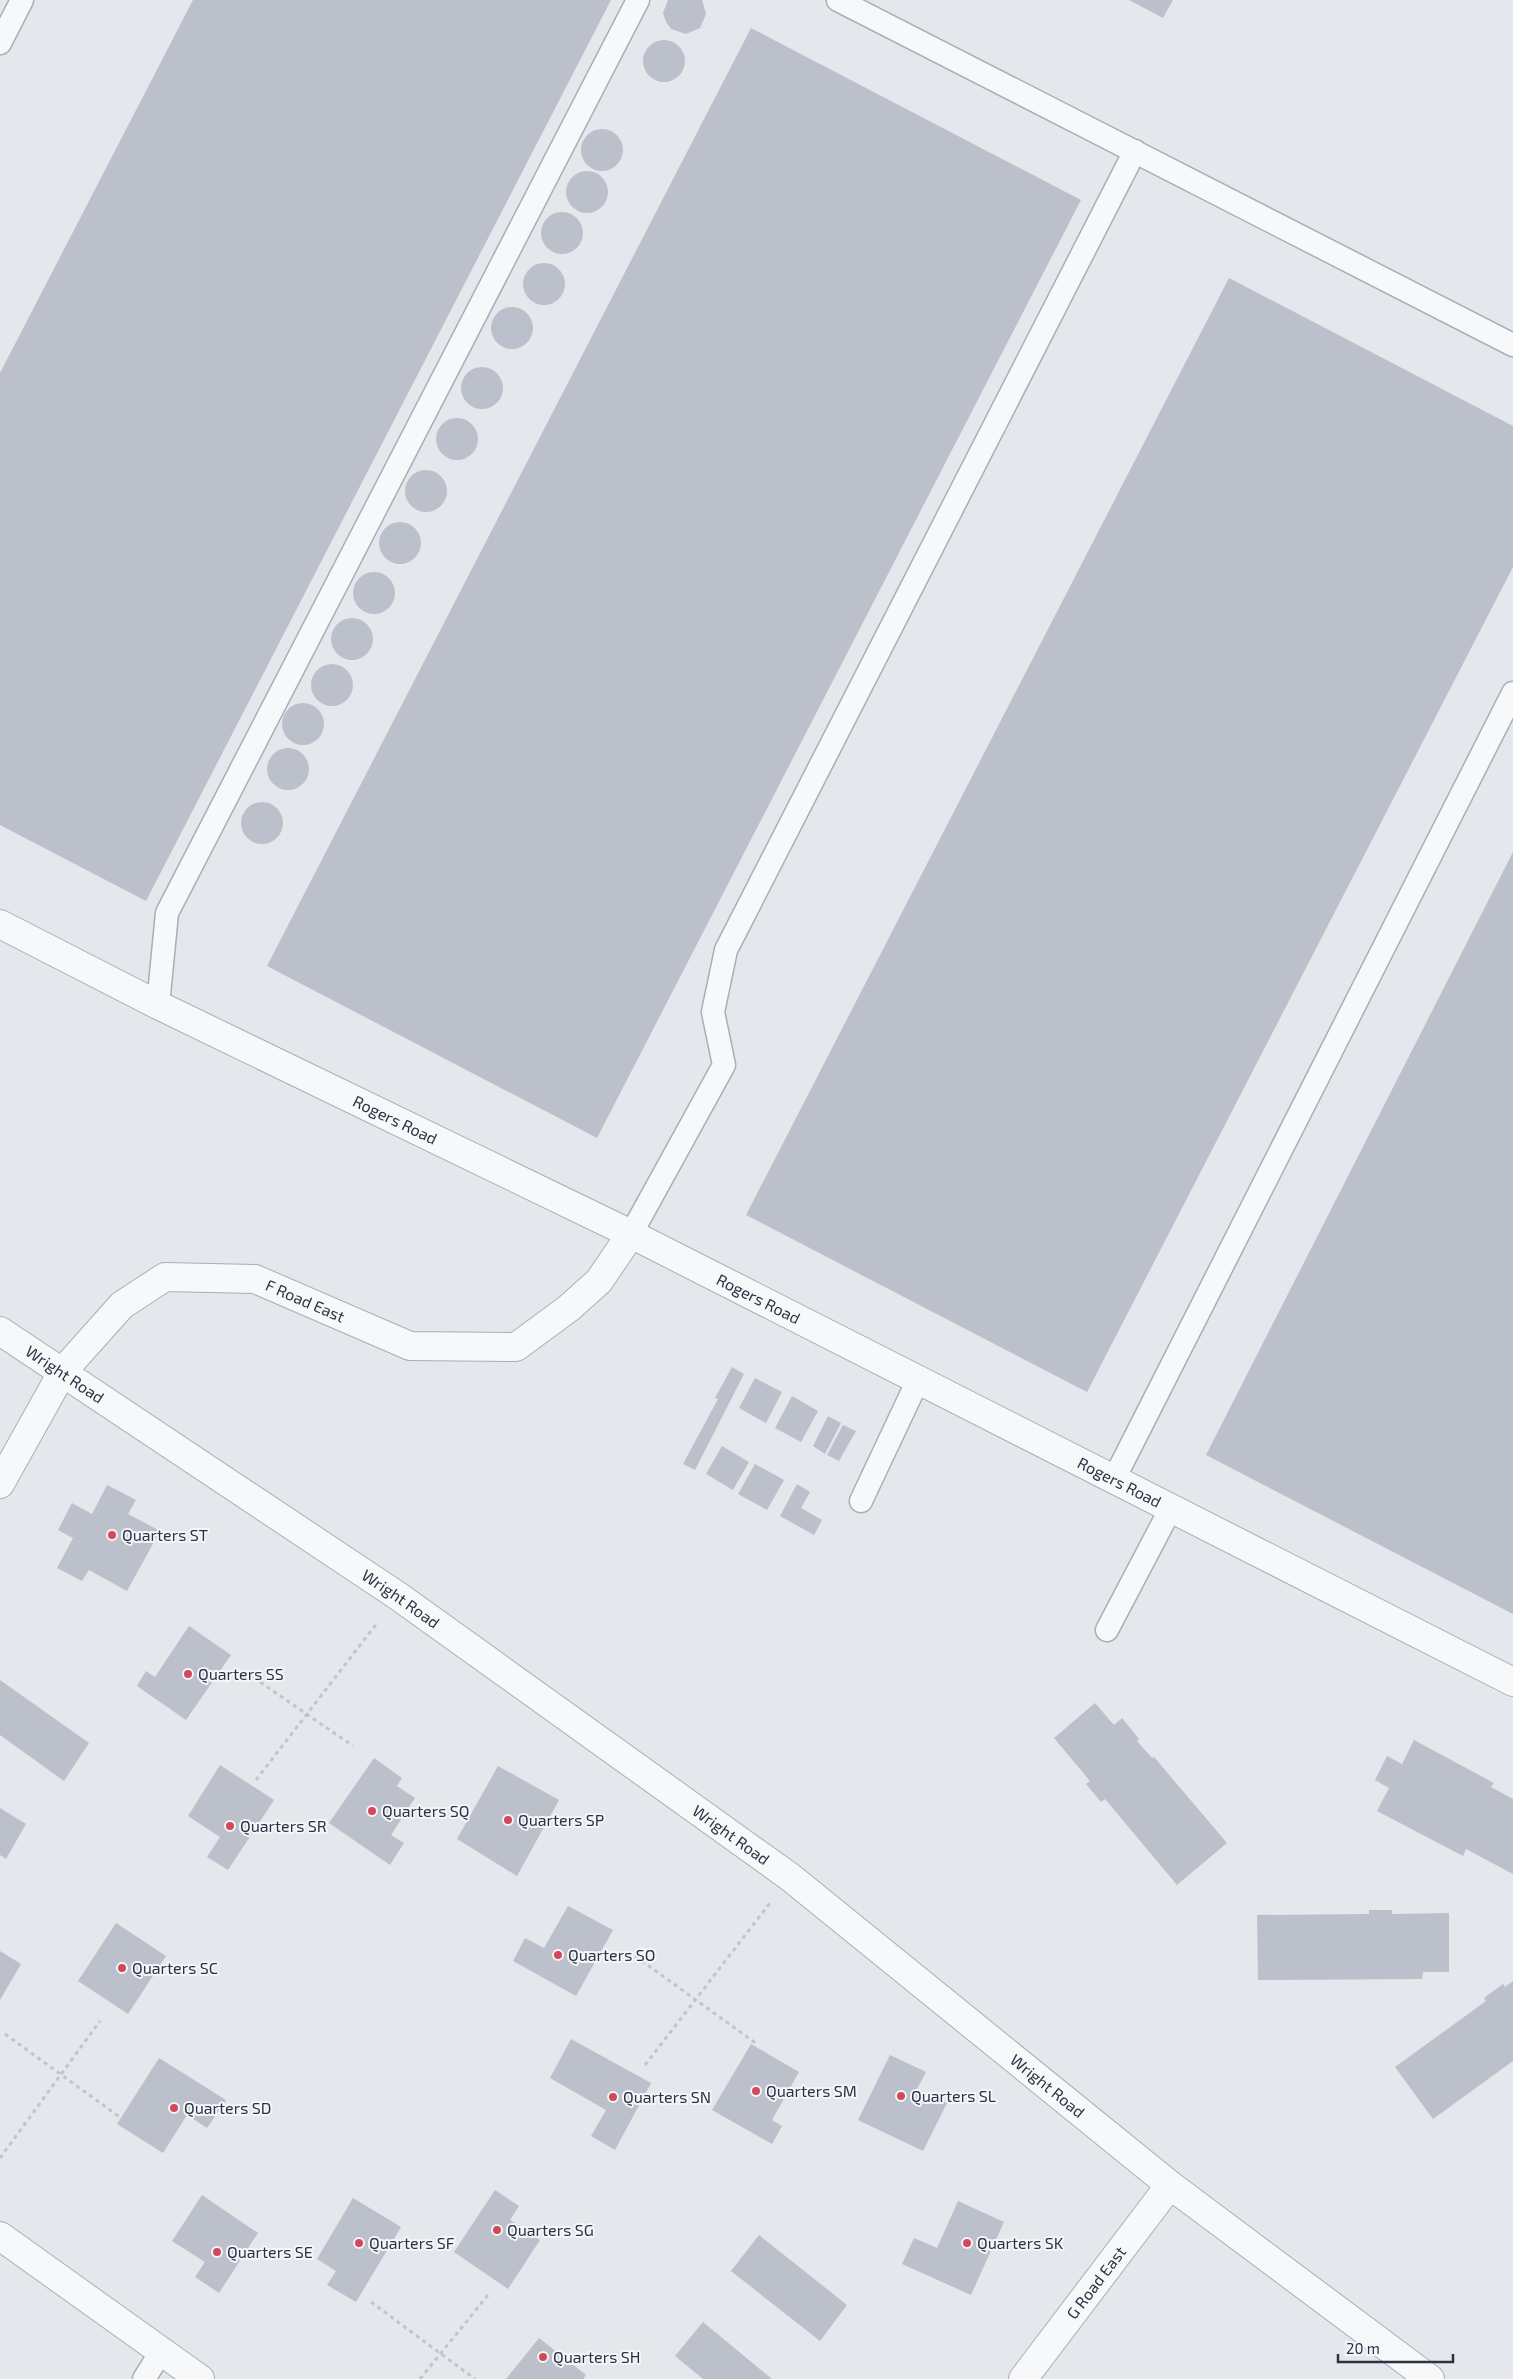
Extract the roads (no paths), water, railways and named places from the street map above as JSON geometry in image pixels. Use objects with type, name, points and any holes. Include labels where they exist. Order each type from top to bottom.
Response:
[{"type":"street","name":"Rogers Road","points":[[0,924],[158,1005],[631,1234],[1513,1682]]},
{"type":"street","name":"F Road East","points":[[0,1484],[63,1371],[122,1305],[165,1277],[255,1279],[410,1346],[516,1347],[569,1308],[599,1281],[631,1234]]},
{"type":"street","name":"Wright Road","points":[[0,1331],[63,1371],[398,1596],[790,1877],[1170,2185],[1430,2379]]},
{"type":"street","name":"G Road East","points":[[1023,2379],[1170,2185]]},
{"type":"street","points":[[0,2236],[200,2379]]},
{"type":"lane","points":[[0,43],[22,0]]},
{"type":"lane","points":[[158,1005],[166,913],[638,0]]},
{"type":"lane","points":[[838,0],[1513,346]]},
{"type":"lane","points":[[631,1234],[724,1065],[713,1012],[726,950],[1134,151]]},
{"type":"lane","points":[[1114,1478],[1513,693]]},
{"type":"lane","points":[[862,1501],[918,1380]]},
{"type":"lane","points":[[1107,1630],[1171,1508]]},
{"type":"lane","points":[[144,2379],[162,2350]]},
{"type":"place","name":"Quarters ST","points":[[112,1535]]},
{"type":"place","name":"Quarters SS","points":[[188,1674]]},
{"type":"place","name":"Quarters SQ","points":[[372,1811]]},
{"type":"place","name":"Quarters SP","points":[[508,1820]]},
{"type":"place","name":"Quarters SR","points":[[230,1826]]},
{"type":"place","name":"Quarters SO","points":[[558,1955]]},
{"type":"place","name":"Quarters SC","points":[[122,1968]]},
{"type":"place","name":"Quarters SM","points":[[756,2091]]},
{"type":"place","name":"Quarters SL","points":[[901,2096]]},
{"type":"place","name":"Quarters SN","points":[[613,2097]]},
{"type":"place","name":"Quarters SD","points":[[174,2108]]},
{"type":"place","name":"Quarters SG","points":[[497,2230]]},
{"type":"place","name":"Quarters SF","points":[[359,2243]]},
{"type":"place","name":"Quarters SK","points":[[967,2243]]},
{"type":"place","name":"Quarters SE","points":[[217,2252]]},
{"type":"place","name":"Quarters SH","points":[[543,2357]]}]
